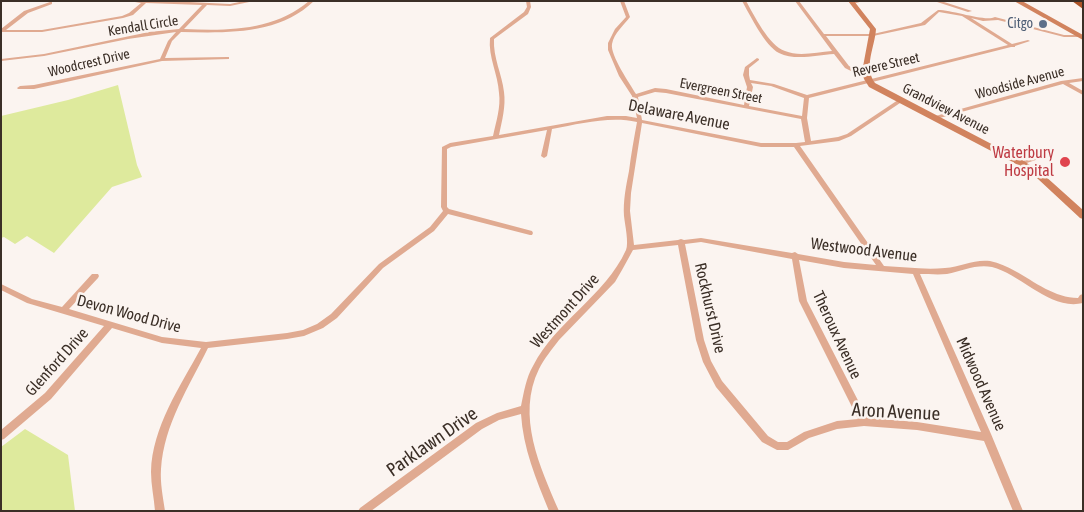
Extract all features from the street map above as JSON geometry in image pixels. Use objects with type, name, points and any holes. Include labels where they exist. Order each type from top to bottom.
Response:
[{"type":"highway","points":[[1076,1],[1083,6]]},
{"type":"main road","points":[[1017,1],[1081,37]]},
{"type":"main road","points":[[852,2],[869,23],[873,36],[864,68],[866,78]]},
{"type":"main road","name":"Grandview Avenue","points":[[866,78],[876,88],[1021,163],[1040,177],[1083,216]]},
{"type":"street","points":[[131,1],[230,5],[252,1]]},
{"type":"street","name":"Kendall Circle","points":[[1,60],[63,52],[178,31],[225,31],[261,26],[289,16],[312,1]]},
{"type":"street","points":[[496,136],[502,92],[491,49],[492,38],[526,13],[529,7],[528,1]]},
{"type":"street","points":[[622,1],[628,17],[612,36],[610,50],[622,76],[635,96],[640,121],[628,193],[627,211],[631,248]]},
{"type":"street","points":[[744,1],[767,36],[780,51],[792,54],[836,52]]},
{"type":"street","points":[[797,1],[848,68],[866,78]]},
{"type":"street","points":[[852,2],[861,1]]},
{"type":"street","points":[[936,1],[1064,36],[1081,37]]},
{"type":"street","points":[[1,31],[26,12],[50,2]]},
{"type":"street","points":[[1,31],[42,31],[117,18],[131,14],[145,2]]},
{"type":"street","points":[[162,60],[170,41],[206,4]]},
{"type":"street","points":[[823,34],[873,36],[923,24],[938,11],[986,20],[998,19]]},
{"type":"street","points":[[961,14],[1013,46]]},
{"type":"street","name":"Revere Street","points":[[807,97],[866,78],[1013,46],[1028,41]]},
{"type":"street","name":"Woodcrest Drive","points":[[20,88],[34,87],[162,60],[227,58]]},
{"type":"street","points":[[746,107],[749,81],[746,75],[747,67],[756,59]]},
{"type":"street","name":"Woodside Avenue","points":[[934,118],[1063,82],[1083,79]]},
{"type":"street","points":[[749,81],[772,85],[807,97],[804,118],[808,143]]},
{"type":"street","points":[[1063,82],[1083,94]]},
{"type":"street","name":"Evergreen Street","points":[[635,96],[655,90],[804,118]]},
{"type":"street","name":"Delaware Avenue","points":[[447,210],[444,207],[442,152],[444,148],[450,145],[607,118],[626,118],[761,145],[796,145],[829,141],[849,135],[900,101]]},
{"type":"street","points":[[544,156],[550,127]]},
{"type":"street","points":[[796,145],[881,268]]},
{"type":"street","points":[[1021,163],[1050,153]]},
{"type":"street","points":[[447,210],[530,233]]},
{"type":"street","name":"Devon Wood Drive","points":[[1,286],[30,301],[162,340],[206,346],[287,336],[304,333],[320,326],[334,316],[381,266],[432,229],[447,210]]},
{"type":"street","name":"Westwood Avenue","points":[[631,248],[701,240],[844,265],[915,271],[946,271],[974,264],[991,264],[1005,269],[1054,296],[1069,301],[1080,301],[1083,297]]},
{"type":"street","name":"Rockhurst Drive","points":[[681,241],[700,340],[707,362],[725,391],[765,440],[777,446]]},
{"type":"street","name":"Westmont Drive","points":[[554,511],[531,454],[526,430],[524,409],[535,368],[549,346],[614,279],[631,248]]},
{"type":"street","name":"Theroux Avenue","points":[[795,255],[803,301],[864,422]]},
{"type":"street","name":"Midwood Avenue","points":[[915,271],[988,437],[1018,511]]},
{"type":"street","points":[[63,311],[95,276]]},
{"type":"street","name":"Glenford Drive","points":[[1,436],[48,396],[110,325]]},
{"type":"street","points":[[160,511],[155,471],[158,449],[172,409],[206,346]]},
{"type":"street","name":"Parklawn Drive","points":[[363,511],[479,426],[497,417],[524,409]]},
{"type":"street","name":"Aron Avenue","points":[[777,446],[788,446],[806,435],[837,425],[864,422],[917,426],[988,437]]},
{"type":"green space","points":[[118,85],[137,165],[142,177],[112,187],[54,253],[27,236],[15,244],[4,237],[1,238],[1,116],[68,100]]},
{"type":"green space","points":[[25,429],[68,455],[75,511],[1,511],[1,447]]},
{"type":"place","name":"Citgo","points":[[1043,24]]},
{"type":"place","name":"Waterbury Hospital","points":[[1065,162]]}]
